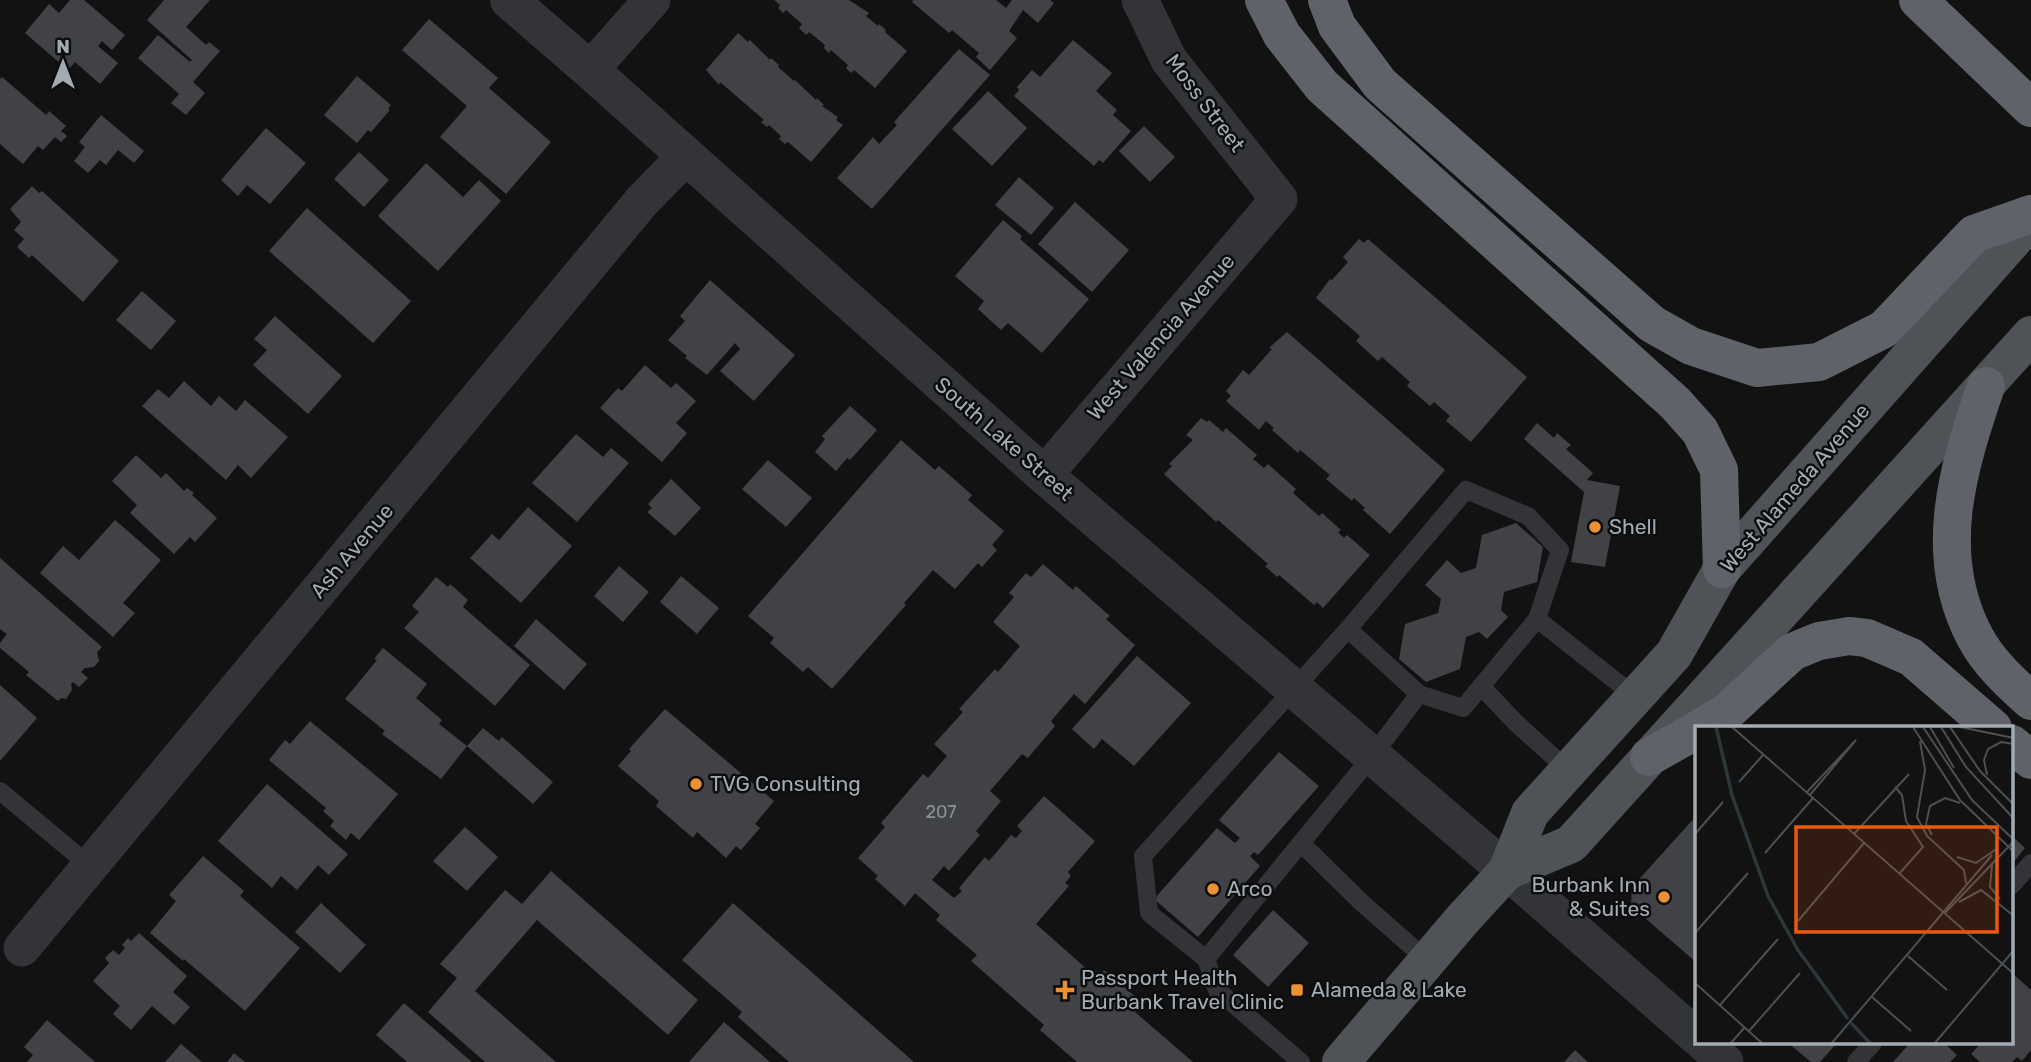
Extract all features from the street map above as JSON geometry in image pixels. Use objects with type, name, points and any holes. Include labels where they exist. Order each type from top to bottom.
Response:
[{"type":"highway","points":[[1264,0],[1282,35],[1322,86],[1675,403],[1700,431],[1719,470],[1722,569]]},
{"type":"highway","points":[[1327,0],[1337,26],[1380,84],[1652,324],[1691,346],[1757,368],[1819,362],[1884,329],[1974,234],[2031,214]]},
{"type":"highway","points":[[1918,0],[2031,108]]},
{"type":"highway","points":[[1986,386],[1964,453],[1951,518],[1955,570],[1962,606],[1975,637],[2000,673],[2031,701]]},
{"type":"highway","points":[[1703,726],[1727,712],[1792,652],[1819,641],[1849,636],[1867,638],[1911,657],[1991,726]]},
{"type":"highway","points":[[1649,757],[1695,731]]},
{"type":"highway","points":[[2014,746],[2031,760]]},
{"type":"main road","name":"West Alameda Avenue","points":[[1341,1062],[1507,871],[1530,813],[1674,654],[1722,569],[2031,220]]},
{"type":"main road","name":"West Alameda Avenue","points":[[1507,871],[1571,844],[2031,335]]},
{"type":"street","name":"South Lake Street","points":[[509,0],[1044,475],[1507,871]]},
{"type":"street","points":[[590,70],[652,0]]},
{"type":"street","name":"Moss Street","points":[[1140,0],[1169,60],[1279,199]]},
{"type":"street","name":"Ash Avenue","points":[[22,948],[642,201],[685,157]]},
{"type":"street","name":"West Valencia Avenue","points":[[1044,475],[1279,199]]},
{"type":"street","points":[[1507,871],[1695,1035]]},
{"type":"street","points":[[1704,1044],[1725,1062]]},
{"type":"lane","points":[[1301,1062],[1217,990],[1206,959],[1149,913],[1143,856],[1348,629],[1466,490],[1528,516],[1560,550],[1537,620],[1463,708],[1419,694],[1348,629]]},
{"type":"lane","points":[[1537,620],[1636,696]]},
{"type":"lane","points":[[1481,686],[1515,722],[1569,771]]},
{"type":"lane","points":[[1206,959],[1373,755],[1419,694]]},
{"type":"lane","points":[[0,791],[90,866]]},
{"type":"lane","points":[[1301,844],[1427,960]]},
{"type":"lane","points":[[2014,883],[2031,863]]},
{"type":"lane","points":[[1856,1062],[1872,1044]]},
{"type":"building","points":[[70,0],[84,0],[125,35],[112,50],[102,41],[98,46],[118,63],[100,84],[75,62],[68,70],[25,33],[49,4],[59,13]]},
{"type":"building","points":[[164,0],[210,0],[186,27],[206,45],[209,42],[220,51],[193,82],[205,93],[186,115],[171,103],[179,94],[138,58],[158,35],[190,62],[192,60],[147,20]]},
{"type":"building","points":[[774,0],[849,0],[869,13],[866,16],[878,26],[879,24],[907,51],[875,88],[854,70],[851,73],[846,68],[848,65],[831,50],[829,53],[824,48],[825,45],[809,32],[806,35],[799,28],[802,24],[786,10],[783,13]]},
{"type":"building","points":[[996,0],[1006,8],[1012,0],[1050,0],[1054,3],[1038,23],[1023,10],[1009,31],[1017,38],[990,70],[976,57],[979,53],[952,30],[949,33],[912,2]]},
{"type":"building","points":[[429,19],[498,78],[489,88],[551,142],[506,194],[440,137],[467,106],[402,50]]},
{"type":"building","points":[[738,33],[748,42],[750,40],[770,60],[771,58],[816,100],[817,98],[843,125],[811,162],[788,142],[785,144],[779,139],[781,136],[769,125],[767,127],[761,122],[764,120],[720,82],[719,85],[706,70]]},
{"type":"building","points":[[1073,40],[1112,73],[1096,91],[1117,110],[1113,115],[1131,131],[1103,163],[1099,160],[1094,166],[1014,96],[1019,90],[1017,87],[1032,70],[1040,77]]},
{"type":"building","points":[[959,49],[990,75],[872,209],[837,178],[873,137],[879,144],[897,125],[894,122]]},
{"type":"building","points":[[357,76],[391,105],[388,109],[390,110],[371,132],[368,130],[357,143],[324,115]]},
{"type":"building","points":[[2,77],[46,115],[49,111],[66,126],[61,131],[67,136],[61,142],[55,137],[43,150],[38,146],[23,164],[0,144]]},
{"type":"building","points":[[988,91],[1027,128],[992,166],[952,129]]},
{"type":"building","points":[[101,115],[144,151],[134,163],[118,150],[106,165],[100,160],[88,173],[74,161],[85,147],[79,142]]},
{"type":"building","points":[[1144,126],[1175,157],[1150,182],[1119,151]]},
{"type":"building","points":[[266,128],[306,163],[270,204],[247,185],[238,196],[221,180]]},
{"type":"building","points":[[359,152],[389,180],[364,207],[334,179]]},
{"type":"building","points":[[426,163],[463,197],[479,180],[501,201],[438,271],[378,216]]},
{"type":"building","points":[[1019,177],[1054,208],[1031,235],[995,205]]},
{"type":"building","points":[[32,186],[39,193],[42,191],[119,261],[83,302],[32,255],[29,258],[17,247],[24,239],[14,230],[21,222],[10,209]]},
{"type":"building","points":[[1075,202],[1129,250],[1092,292],[1038,244]]},
{"type":"building","points":[[307,208],[411,301],[373,343],[269,251]]},
{"type":"building","points":[[1003,220],[1022,236],[1020,239],[1089,299],[1042,353],[1008,323],[1001,330],[978,309],[984,301],[955,276]]},
{"type":"building","points":[[1359,239],[1364,243],[1368,239],[1527,377],[1471,442],[1446,421],[1450,416],[1434,402],[1430,406],[1407,386],[1410,382],[1382,357],[1378,361],[1356,341],[1360,336],[1316,298],[1330,279],[1332,280],[1348,262],[1343,257]]},
{"type":"building","points":[[710,280],[795,355],[754,401],[720,371],[740,349],[735,343],[707,375],[668,340],[685,321],[680,316]]},
{"type":"building","points":[[142,291],[176,321],[151,350],[116,320]]},
{"type":"building","points":[[275,316],[342,376],[308,414],[253,365],[267,350],[254,339]]},
{"type":"building","points":[[1287,332],[1445,470],[1390,534],[1363,510],[1365,508],[1354,498],[1352,501],[1326,479],[1330,475],[1300,450],[1298,453],[1272,430],[1274,428],[1266,421],[1259,430],[1226,401],[1231,396],[1226,391],[1243,370],[1249,375],[1272,349],[1269,348]]},
{"type":"building","points":[[645,365],[671,388],[676,383],[696,401],[676,423],[687,433],[662,462],[600,408],[618,388],[622,391]]},
{"type":"building","points":[[184,381],[211,406],[219,396],[236,411],[245,400],[288,437],[251,478],[238,465],[226,480],[142,406],[158,389],[169,398]]},
{"type":"building","points":[[850,406],[877,430],[850,460],[847,458],[836,471],[815,452],[825,439],[822,436]]},
{"type":"building","points":[[1201,418],[1207,422],[1209,420],[1223,432],[1226,428],[1257,455],[1253,459],[1264,468],[1268,464],[1296,489],[1293,493],[1319,516],[1322,513],[1341,530],[1338,532],[1344,538],[1347,535],[1370,555],[1323,608],[1317,602],[1314,605],[1279,575],[1277,577],[1265,566],[1268,564],[1218,520],[1216,522],[1164,474],[1172,466],[1169,464],[1193,440],[1186,435]]},
{"type":"building","name":"Shell","points":[[1537,423],[1554,438],[1557,433],[1571,445],[1566,449],[1593,473],[1587,480],[1620,486],[1605,567],[1571,562],[1584,492],[1524,439]]},
{"type":"building","points":[[576,434],[603,457],[611,448],[629,463],[577,522],[532,483]]},
{"type":"building","points":[[901,440],[935,470],[939,466],[972,495],[968,500],[1004,531],[992,545],[997,550],[982,567],[978,563],[955,589],[933,570],[832,689],[808,667],[803,672],[770,643],[774,638],[748,616]]},
{"type":"building","points":[[136,455],[161,478],[166,473],[184,491],[187,488],[194,493],[192,495],[217,518],[195,542],[190,537],[174,554],[130,513],[137,505],[112,481]]},
{"type":"building","points":[[768,460],[812,498],[786,527],[742,489]]},
{"type":"building","points":[[671,479],[701,508],[675,536],[647,512],[652,508],[648,504]]},
{"type":"building","points":[[528,507],[572,546],[521,603],[470,558],[492,534],[499,540]]},
{"type":"building","points":[[115,520],[161,560],[123,603],[135,613],[113,637],[40,573],[63,546],[79,560]]},
{"type":"building","points":[[1516,523],[1543,547],[1537,582],[1504,592],[1501,610],[1508,617],[1487,639],[1479,632],[1466,637],[1460,669],[1426,682],[1399,659],[1405,624],[1438,613],[1441,599],[1425,585],[1447,560],[1461,573],[1476,568],[1482,535]]},
{"type":"building","points":[[0,558],[102,647],[97,652],[99,661],[94,667],[85,668],[81,672],[88,678],[79,687],[73,682],[72,690],[66,699],[61,698],[58,701],[26,675],[29,672],[0,648],[0,643],[7,634],[0,629]]},
{"type":"building","points":[[1043,564],[1073,590],[1076,586],[1110,616],[1106,619],[1135,645],[1085,704],[1074,694],[1051,721],[1055,726],[1028,758],[1022,754],[990,791],[1001,801],[976,831],[980,835],[949,871],[944,866],[932,880],[954,898],[962,891],[959,888],[985,857],[989,861],[1011,835],[1016,838],[1022,831],[1017,826],[1044,796],[1095,841],[1068,872],[1071,876],[1065,883],[1069,886],[1036,924],[1097,978],[1104,970],[1143,1003],[1135,1012],[1193,1062],[1077,1062],[1040,1030],[1044,1025],[971,961],[977,955],[936,920],[940,915],[915,893],[905,906],[875,879],[878,876],[858,858],[885,827],[881,823],[923,774],[928,778],[947,756],[934,744],[963,712],[959,709],[995,669],[998,672],[1020,646],[993,622],[1014,597],[1009,593],[1026,573],[1031,577]]},
{"type":"building","points":[[619,566],[649,592],[623,622],[594,596]]},
{"type":"building","points":[[681,576],[719,608],[697,634],[660,602]]},
{"type":"building","points":[[436,577],[448,587],[450,584],[468,600],[463,607],[530,665],[495,706],[404,628],[419,612],[412,606]]},
{"type":"building","points":[[536,619],[587,664],[564,690],[514,646]]},
{"type":"building","points":[[383,648],[427,684],[416,698],[442,720],[439,724],[467,746],[441,779],[382,734],[385,731],[345,699],[377,660],[374,659]]},
{"type":"building","points":[[1137,656],[1191,703],[1134,766],[1102,739],[1094,749],[1072,729]]},
{"type":"building","points":[[0,685],[37,718],[0,761]]},
{"type":"building","name":"TVG Consulting","points":[[665,709],[774,801],[755,824],[760,828],[741,850],[736,846],[726,858],[697,832],[693,838],[656,806],[659,801],[618,766],[631,751],[629,749]]},
{"type":"building","points":[[310,721],[398,794],[359,840],[351,833],[346,840],[330,826],[334,821],[323,811],[326,808],[269,760],[285,740],[290,744]]},
{"type":"building","points":[[483,728],[499,741],[502,737],[553,782],[533,804],[467,746]]},
{"type":"building","points":[[1279,752],[1319,786],[1258,855],[1254,852],[1250,856],[1260,866],[1198,937],[1154,899],[1217,828],[1235,843],[1240,838],[1219,820]]},
{"type":"building","points":[[267,784],[348,854],[329,875],[318,865],[297,890],[281,876],[272,888],[218,841]]},
{"type":"building","name":"Burbank Inn & Suites","points":[[1695,817],[1695,961],[1631,906],[1632,887]]},
{"type":"building","points":[[465,827],[498,857],[467,891],[433,861]]},
{"type":"building","points":[[2014,838],[2025,848],[2014,862]]},
{"type":"building","points":[[203,856],[244,891],[240,896],[300,948],[245,1011],[150,933],[176,901],[169,895]]},
{"type":"building","points":[[551,871],[698,1000],[668,1035],[537,920],[475,991],[556,1062],[485,1062],[428,1012],[457,978],[440,964],[505,890],[522,904]]},
{"type":"building","points":[[321,903],[366,945],[340,973],[295,932]]},
{"type":"building","points":[[733,903],[914,1062],[789,1062],[738,1017],[742,1012],[682,960]]},
{"type":"building","points":[[1273,910],[1309,943],[1268,987],[1233,955]]},
{"type":"building","points":[[139,933],[187,976],[173,992],[190,1007],[174,1025],[152,1006],[131,1030],[113,1014],[120,1006],[93,981],[109,963],[105,958],[113,950],[119,955],[128,938],[131,941]]},
{"type":"building","points":[[2014,975],[2031,990],[2031,1050],[2022,1061],[2017,1057],[2012,1062],[1980,1062],[1971,1054],[1980,1044],[2014,1044]]},
{"type":"building","points":[[404,1003],[472,1062],[407,1062],[376,1035]]},
{"type":"building","points":[[47,1020],[95,1062],[27,1062],[33,1055],[24,1047]]},
{"type":"building","points":[[724,1022],[770,1062],[689,1062]]},
{"type":"building","points":[[181,1044],[202,1062],[165,1062]]},
{"type":"building","points":[[1789,1044],[1836,1044],[1820,1062],[1811,1062]]},
{"type":"building","points":[[1909,1044],[1945,1044],[1957,1055],[1950,1062],[1893,1062]]},
{"type":"building","points":[[1575,1050],[1588,1062],[1564,1062]]},
{"type":"building","points":[[234,1053],[245,1062],[227,1062]]},
{"type":"place","name":"Shell","points":[[1595,527]]},
{"type":"place","name":"TVG Consulting","points":[[696,784]]},
{"type":"place","name":"Arco","points":[[1213,889]]},
{"type":"place","name":"Burbank Inn & Suites","points":[[1664,897]]},
{"type":"place","name":"Passport Health Burbank Travel Clinic","points":[[1065,990]]},
{"type":"place","name":"Alameda & Lake","points":[[1297,990]]}]
